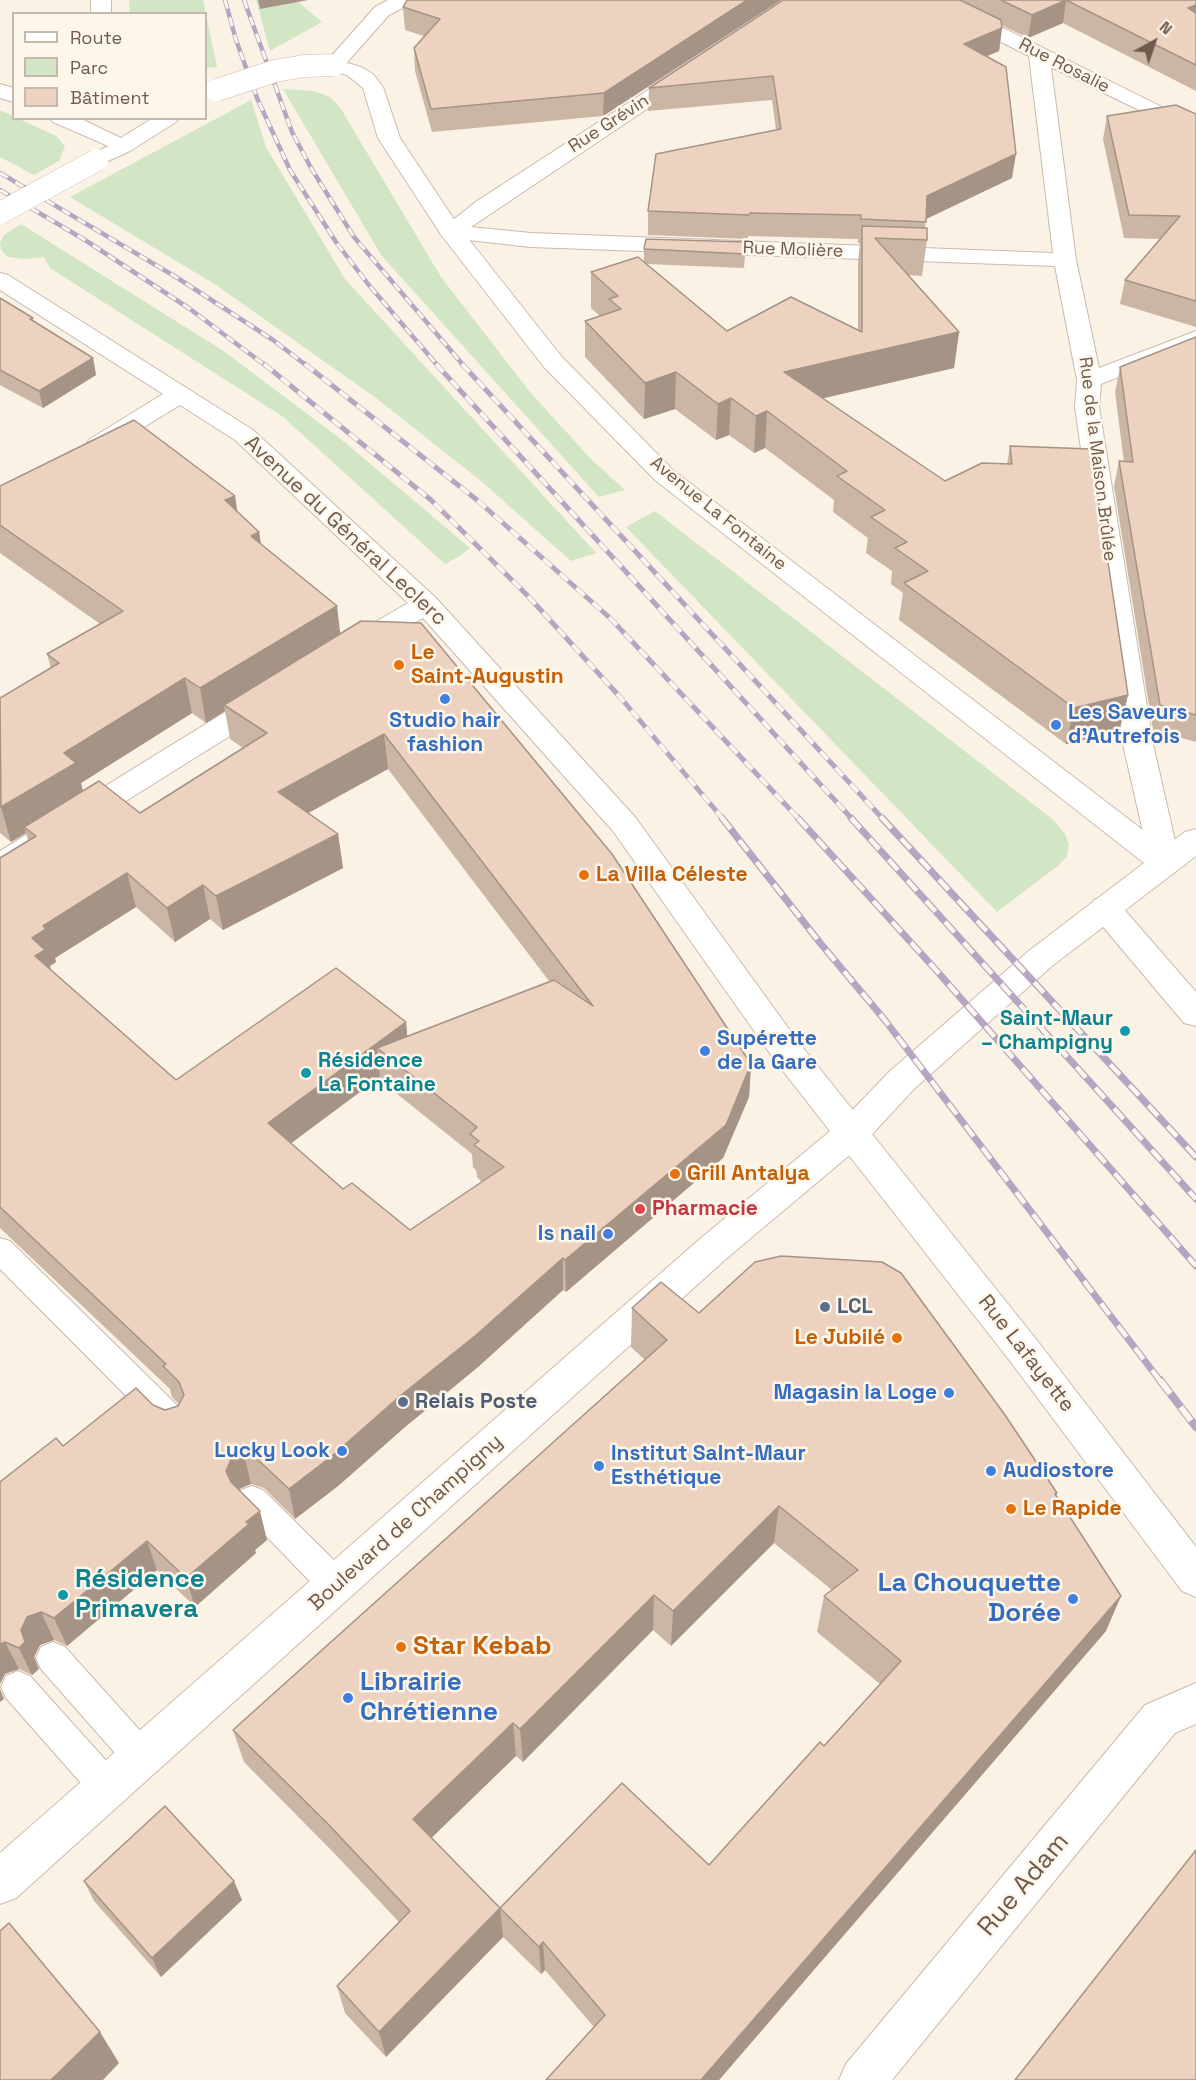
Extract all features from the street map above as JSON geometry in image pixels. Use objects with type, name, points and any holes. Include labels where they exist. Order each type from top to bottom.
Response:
[{"type":"street","points":[[211,93],[275,71],[304,66],[334,65],[382,11],[403,0]]},
{"type":"street","name":"Rue Rosalie","points":[[932,0],[1196,132]]},
{"type":"street","name":"Rue de la Maison Brûlée","points":[[1039,54],[1065,260],[1089,380],[1087,407],[1138,744],[1165,863]]},
{"type":"street","name":"Rue Grévin","points":[[450,231],[700,64]]},
{"type":"street","name":"Avenue La Fontaine","points":[[334,65],[354,70],[366,78],[373,87],[389,138],[450,231],[553,362],[664,475],[1165,863]]},
{"type":"street","points":[[64,120],[122,146]]},
{"type":"street","points":[[0,213],[166,120]]},
{"type":"street","name":"Rue Molière","points":[[450,231],[531,240],[1065,260]]},
{"type":"street","name":"Avenue du Général Leclerc","points":[[0,280],[244,435],[426,604],[624,824],[789,1053],[852,1132]]},
{"type":"street","points":[[1089,380],[1196,338]]},
{"type":"street","points":[[80,456],[181,394]]},
{"type":"street","points":[[330,661],[426,604]]},
{"type":"street","points":[[0,865],[290,686]]},
{"type":"street","name":"Boulevard de Champigny","points":[[0,1882],[714,1248],[852,1132],[902,1080],[1046,954],[1196,840]]},
{"type":"street","points":[[1105,908],[1196,1014]]},
{"type":"street","name":"Rue Lafayette","points":[[852,1132],[917,1218],[1023,1350],[1196,1578]]},
{"type":"street","name":"Rue Adam","points":[[862,2080],[1161,1719],[1196,1703]]},
{"type":"lane","points":[[0,1251],[175,1424]]},
{"type":"lane","points":[[252,1500],[336,1586]]},
{"type":"lane","points":[[53,1658],[141,1757]]},
{"type":"lane","points":[[18,1687],[107,1787]]},
{"type":"green space","points":[[129,0],[203,0],[206,12],[130,12]]},
{"type":"green space","points":[[256,0],[296,0],[322,22],[270,51]]},
{"type":"green space","points":[[207,19],[217,67],[207,68]]},
{"type":"green space","points":[[283,89],[314,91],[330,97],[341,109],[441,277],[530,392],[590,458],[625,490],[599,497],[381,255]]},
{"type":"green space","points":[[251,100],[266,147],[345,279],[596,553],[571,561],[481,481],[376,398],[216,285],[70,197]]},
{"type":"green space","points":[[0,110],[12,116],[12,120],[22,120],[56,136],[65,146],[59,161],[34,175],[0,157]]},
{"type":"green space","points":[[21,224],[225,352],[347,444],[470,548],[445,564],[282,416],[50,268],[44,257],[25,259],[8,257],[1,250],[0,243],[4,235]]},
{"type":"green space","points":[[655,511],[1051,818],[1064,832],[1069,844],[1067,856],[1059,865],[997,912],[626,527]]},
{"type":"building","points":[[407,0],[747,0],[604,93],[431,109],[414,48],[440,19],[403,7]]},
{"type":"building","points":[[783,0],[960,0],[1001,20],[1002,28],[964,44],[1006,67],[1016,154],[927,196],[926,222],[861,219],[861,215],[750,213],[749,215],[648,211],[656,154],[781,129],[773,76],[649,88]]},
{"type":"building","points":[[1001,0],[1066,0],[1032,15]]},
{"type":"building","points":[[1066,0],[1196,0],[1196,5],[1188,8],[1196,13],[1196,65]]},
{"type":"building","points":[[1176,105],[1196,114],[1196,301],[1125,280],[1180,216],[1129,215],[1107,116]]},
{"type":"building","points":[[862,226],[927,228],[927,240],[875,238],[959,332],[784,372],[945,481],[982,463],[1012,464],[1010,446],[1091,449],[1128,695],[1074,708],[904,583],[928,571],[895,548],[907,542],[871,517],[885,510],[837,476],[847,471],[767,411],[756,416],[731,398],[718,404],[676,372],[645,383],[585,321],[621,309],[609,299],[618,296],[591,272],[638,257],[727,331],[791,297],[862,332]]},
{"type":"building","points":[[646,239],[746,242],[745,254],[644,249]]},
{"type":"building","points":[[0,298],[93,358],[39,391],[0,370]]},
{"type":"building","points":[[1196,337],[1196,715],[1160,705],[1119,461],[1133,462],[1120,367]]},
{"type":"building","points":[[134,420],[235,496],[225,500],[259,532],[251,536],[337,606],[200,688],[185,678],[64,753],[76,763],[1,807],[0,698],[59,663],[47,654],[123,611],[0,525],[0,486]]},
{"type":"building","points":[[361,621],[421,623],[612,854],[751,1064],[726,1125],[565,1260],[563,1258],[475,1336],[400,1396],[332,1456],[289,1489],[256,1458],[244,1454],[231,1459],[226,1471],[231,1482],[260,1511],[246,1522],[249,1524],[186,1578],[147,1541],[54,1618],[41,1612],[27,1617],[21,1630],[25,1642],[19,1648],[5,1642],[0,1644],[0,1482],[56,1438],[63,1446],[136,1388],[153,1405],[165,1410],[178,1406],[184,1395],[179,1382],[163,1366],[166,1364],[0,1207],[0,858],[36,836],[24,827],[99,781],[140,813],[267,733],[224,705]],"holes":[[[384,734],[593,1006],[554,980],[377,1048],[477,1127],[470,1134],[479,1141],[474,1145],[504,1167],[410,1230],[352,1183],[343,1189],[268,1123],[406,1022],[336,968],[176,1080],[35,956],[45,950],[32,938],[46,929],[43,926],[127,873],[167,908],[203,885],[216,896],[338,834],[278,792]]]},
{"type":"building","points":[[781,1256],[882,1262],[901,1273],[1005,1415],[1121,1596],[701,2080],[546,2080],[605,2015],[543,1942],[539,1947],[500,1908],[379,2032],[337,1986],[410,1911],[327,1823],[233,1730],[667,1340],[632,1308],[661,1282],[699,1313],[755,1262]],"holes":[[[779,1506],[858,1570],[824,1596],[901,1661],[824,1746],[820,1742],[709,1865],[622,1783],[500,1908],[413,1819],[513,1723],[520,1729],[654,1595],[673,1611]]]},
{"type":"building","points":[[165,1806],[234,1881],[152,1958],[84,1881]]},
{"type":"building","points":[[1196,1850],[1196,2080],[1015,2080]]},
{"type":"building","points":[[9,1923],[100,2032],[51,2080],[0,2080],[0,1931]]},
{"type":"railway","points":[[225,0],[236,40],[257,98],[290,170],[336,242],[368,284],[438,366]]},
{"type":"railway","points":[[244,0],[292,132],[311,168],[354,237],[464,366]]},
{"type":"railway","points":[[0,173],[176,277],[273,340],[307,366]]},
{"type":"railway","points":[[0,190],[85,240],[190,309],[266,366]]},
{"type":"railway","points":[[264,364],[431,500],[528,596],[620,697],[723,819]]},
{"type":"railway","points":[[305,364],[477,500],[610,618],[799,819]]},
{"type":"railway","points":[[436,364],[852,819]]},
{"type":"railway","points":[[462,364],[883,819]]},
{"type":"railway","points":[[722,818],[821,944],[884,1019],[1161,1382]]},
{"type":"railway","points":[[798,818],[936,970],[1196,1266]]},
{"type":"railway","points":[[851,818],[1196,1199]]},
{"type":"railway","points":[[882,818],[1196,1157]]},
{"type":"railway","points":[[1160,1380],[1196,1427]]},
{"type":"place","name":"Le Saint-Augustin","points":[[399,665]]},
{"type":"place","name":"Studio hair fashion","points":[[445,699]]},
{"type":"place","name":"Les Saveurs d'Autrefois","points":[[1056,725]]},
{"type":"place","name":"La Villa Céleste","points":[[584,875]]},
{"type":"place","name":"Saint-Maur – Champigny","points":[[1125,1031]]},
{"type":"place","name":"Supérette de la Gare","points":[[705,1051]]},
{"type":"place","name":"Résidence La Fontaine","points":[[306,1073]]},
{"type":"place","name":"Grill Antalya","points":[[675,1174]]},
{"type":"place","name":"Pharmacie","points":[[640,1209]]},
{"type":"place","name":"Is nail","points":[[608,1234]]},
{"type":"place","name":"LCL","points":[[825,1307]]},
{"type":"place","name":"Le Jubilé","points":[[897,1338]]},
{"type":"place","name":"Magasin la Loge","points":[[949,1393]]},
{"type":"place","name":"Relais Poste","points":[[403,1402]]},
{"type":"place","name":"Lucky Look","points":[[342,1451]]},
{"type":"place","name":"Institut SaInt-Maur Esthétique","points":[[599,1466]]},
{"type":"place","name":"Audiostore","points":[[991,1471]]},
{"type":"place","name":"Le Rapide","points":[[1011,1509]]},
{"type":"place","name":"Résidence Primavera","points":[[63,1595]]},
{"type":"place","name":"La Chouquette Dorée","points":[[1073,1599]]},
{"type":"place","name":"Star Kebab","points":[[401,1647]]},
{"type":"place","name":"Librairie Chrétienne","points":[[348,1698]]}]
